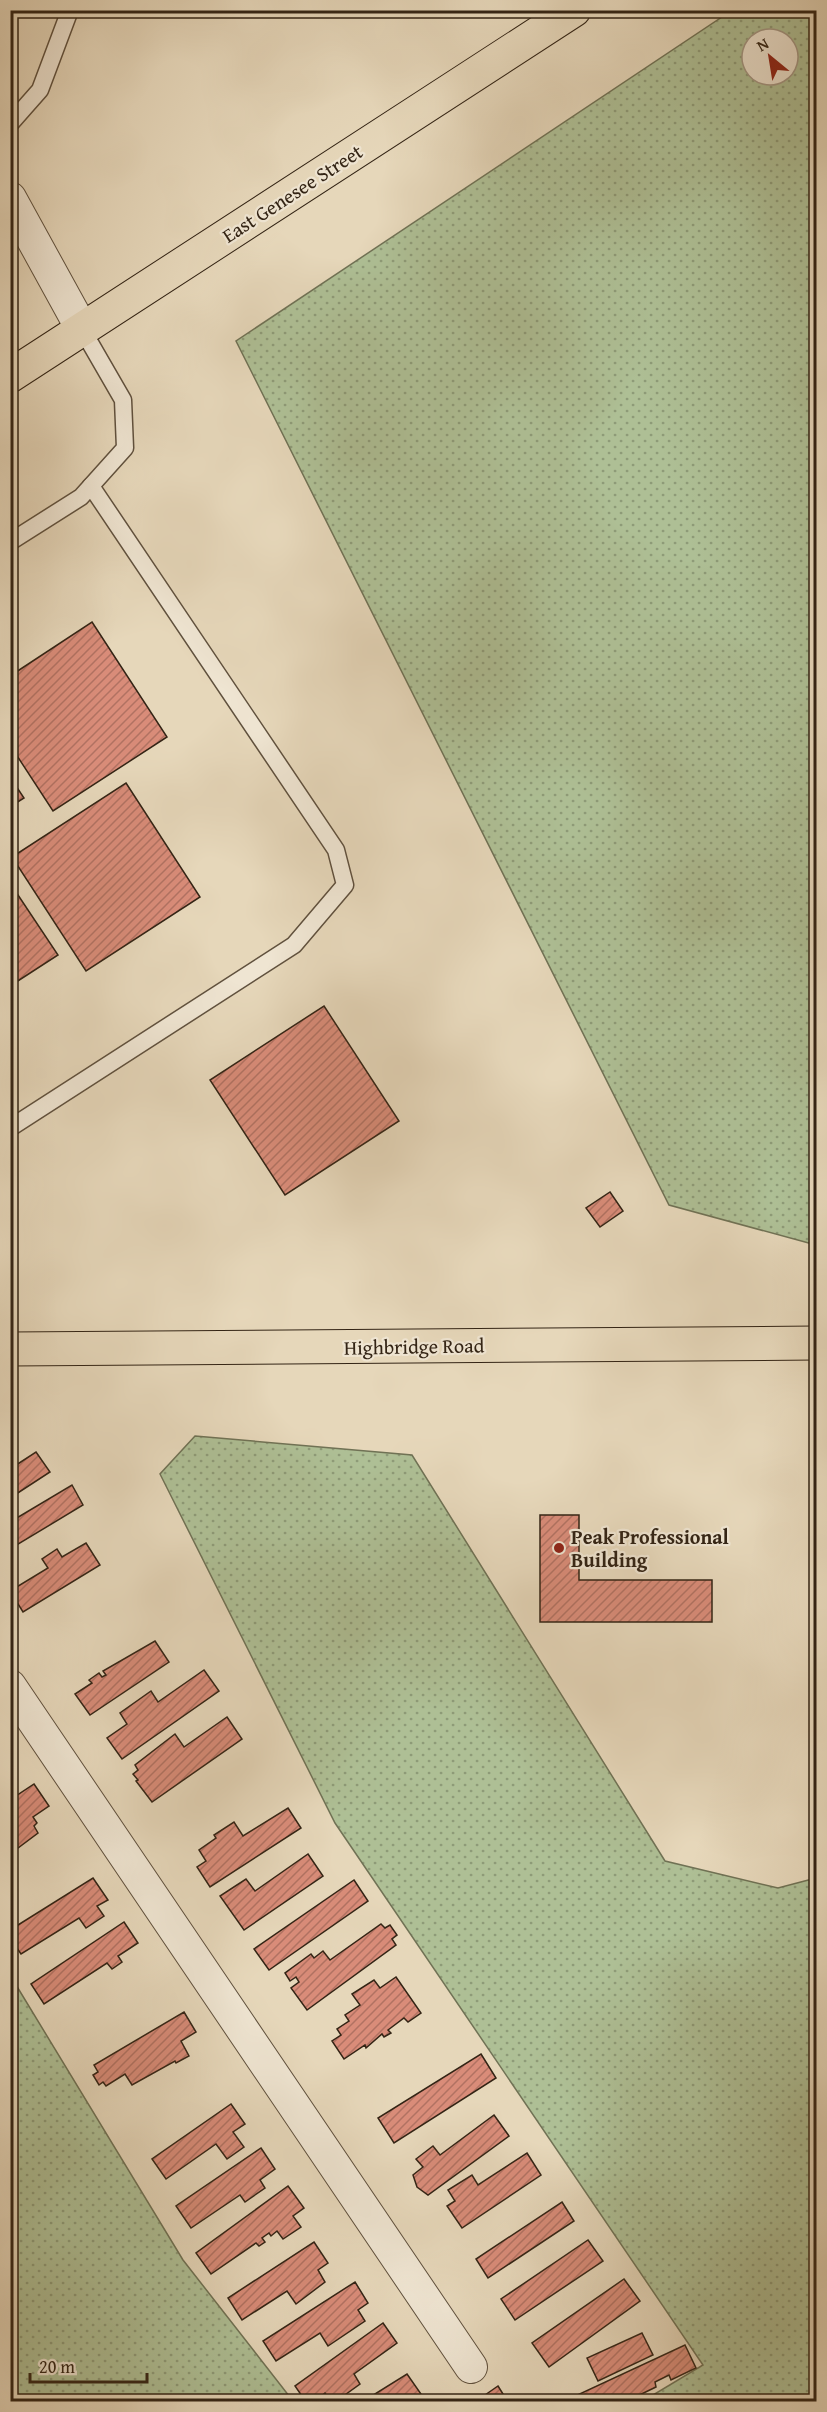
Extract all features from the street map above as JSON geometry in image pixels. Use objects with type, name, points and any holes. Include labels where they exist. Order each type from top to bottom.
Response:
[{"type":"main road","name":"East Genesee Street","points":[[10,376],[574,10]]},
{"type":"main road","name":"Highbridge Road","points":[[10,1349],[816,1343]]},
{"type":"street","points":[[10,198],[82,329]]},
{"type":"street","points":[[10,1686],[471,2367]]},
{"type":"lane","points":[[10,124],[40,90],[70,10]]},
{"type":"lane","points":[[10,542],[81,497],[125,448],[123,400],[82,329]]},
{"type":"lane","points":[[10,1128],[294,945],[345,885],[336,850],[92,486]]},
{"type":"green space","points":[[731,11],[816,11],[816,1245],[669,1205],[236,341]]},
{"type":"green space","points":[[195,1436],[412,1455],[665,1861],[778,1888],[816,1878],[816,2401],[643,2401],[703,2365],[335,1823],[160,1474]]},
{"type":"green space","points":[[10,1975],[183,2260],[293,2401],[11,2401]]},
{"type":"building","points":[[92,622],[167,737],[53,811],[10,745],[10,676]]},
{"type":"building","points":[[10,777],[24,798],[10,807]]},
{"type":"building","points":[[126,783],[200,897],[86,971],[12,857]]},
{"type":"building","points":[[10,883],[58,955],[10,986]]},
{"type":"building","points":[[324,1006],[399,1121],[285,1195],[210,1080]]},
{"type":"building","points":[[610,1192],[623,1211],[600,1227],[586,1208]]},
{"type":"building","points":[[36,1452],[50,1472],[10,1498],[10,1469]]},
{"type":"building","points":[[72,1485],[83,1505],[10,1549],[10,1522]]},
{"type":"building","name":"Peak Professional Building","points":[[540,1515],[579,1515],[579,1580],[712,1580],[712,1622],[540,1622]]},
{"type":"building","points":[[86,1543],[100,1565],[23,1612],[10,1591],[48,1568],[42,1559],[57,1549],[62,1557]]},
{"type":"building","points":[[155,1641],[169,1662],[90,1715],[75,1694],[92,1683],[89,1680],[99,1673],[102,1677],[106,1675],[103,1671]]},
{"type":"building","points":[[204,1670],[219,1691],[122,1759],[107,1738],[127,1724],[120,1713],[151,1691],[158,1702]]},
{"type":"building","points":[[227,1717],[242,1739],[152,1802],[136,1781],[138,1780],[133,1774],[138,1770],[135,1765],[175,1734],[184,1747]]},
{"type":"building","points":[[34,1784],[49,1806],[33,1817],[37,1823],[34,1826],[38,1833],[14,1851],[10,1846],[10,1800]]},
{"type":"building","points":[[288,1808],[301,1828],[210,1887],[197,1867],[206,1861],[199,1850],[216,1838],[214,1835],[234,1822],[243,1836]]},
{"type":"building","points":[[308,1854],[323,1876],[244,1930],[220,1896],[246,1879],[255,1891]]},
{"type":"building","points":[[93,1878],[108,1900],[97,1906],[104,1916],[86,1928],[79,1918],[21,1954],[10,1938],[10,1930]]},
{"type":"building","points":[[354,1880],[368,1901],[269,1970],[254,1949]]},
{"type":"building","points":[[124,1922],[138,1943],[118,1956],[122,1962],[112,1969],[107,1963],[44,2004],[31,1984]]},
{"type":"building","points":[[381,1924],[385,1928],[390,1925],[397,1935],[392,1939],[396,1945],[307,2010],[291,1988],[299,1982],[296,1977],[290,1981],[285,1973],[311,1954],[314,1958],[323,1951],[330,1960]]},
{"type":"building","points":[[396,1977],[421,2013],[408,2022],[404,2018],[388,2030],[391,2033],[384,2037],[382,2034],[366,2048],[365,2045],[344,2059],[332,2041],[341,2035],[337,2029],[349,2021],[345,2015],[360,2005],[352,1994],[374,1980],[380,1988]]},
{"type":"building","points":[[184,2012],[196,2032],[181,2041],[189,2056],[176,2063],[175,2061],[132,2085],[125,2074],[106,2086],[103,2082],[99,2085],[93,2075],[98,2072],[94,2065]]},
{"type":"building","points":[[481,2054],[496,2078],[394,2143],[378,2118]]},
{"type":"building","points":[[231,2104],[245,2124],[233,2132],[244,2147],[227,2159],[216,2144],[166,2179],[152,2159]]},
{"type":"building","points":[[494,2115],[509,2136],[428,2195],[417,2187],[413,2175],[423,2167],[416,2159],[433,2146],[440,2155]]},
{"type":"building","points":[[261,2148],[275,2169],[260,2180],[265,2188],[245,2202],[240,2195],[191,2228],[176,2206]]},
{"type":"building","points":[[527,2153],[541,2175],[462,2228],[447,2206],[455,2201],[448,2190],[472,2175],[478,2185]]},
{"type":"building","points":[[288,2186],[304,2208],[293,2216],[301,2227],[283,2239],[277,2231],[271,2236],[269,2233],[262,2238],[265,2242],[259,2246],[256,2243],[211,2274],[196,2253]]},
{"type":"building","points":[[562,2202],[574,2221],[488,2278],[476,2259]]},
{"type":"building","points":[[588,2240],[603,2261],[515,2320],[501,2299]]},
{"type":"building","points":[[314,2242],[328,2263],[318,2270],[325,2282],[296,2304],[287,2291],[242,2320],[228,2298]]},
{"type":"building","points":[[624,2279],[640,2301],[549,2367],[532,2343]]},
{"type":"building","points":[[355,2282],[368,2303],[358,2310],[365,2321],[328,2346],[320,2333],[276,2361],[263,2341]]},
{"type":"building","points":[[383,2323],[397,2343],[354,2374],[360,2384],[335,2402],[331,2402],[325,2393],[313,2402],[306,2402],[295,2386]]},
{"type":"building","points":[[642,2333],[653,2355],[598,2381],[587,2358]]},
{"type":"building","points":[[685,2345],[696,2368],[671,2380],[669,2375],[655,2382],[656,2387],[625,2402],[576,2402],[573,2397]]},
{"type":"building","points":[[407,2374],[421,2394],[410,2402],[362,2402]]},
{"type":"building","points":[[498,2386],[508,2402],[475,2402]]},
{"type":"place","name":"Peak Professional Building","points":[[559,1548]]}]
